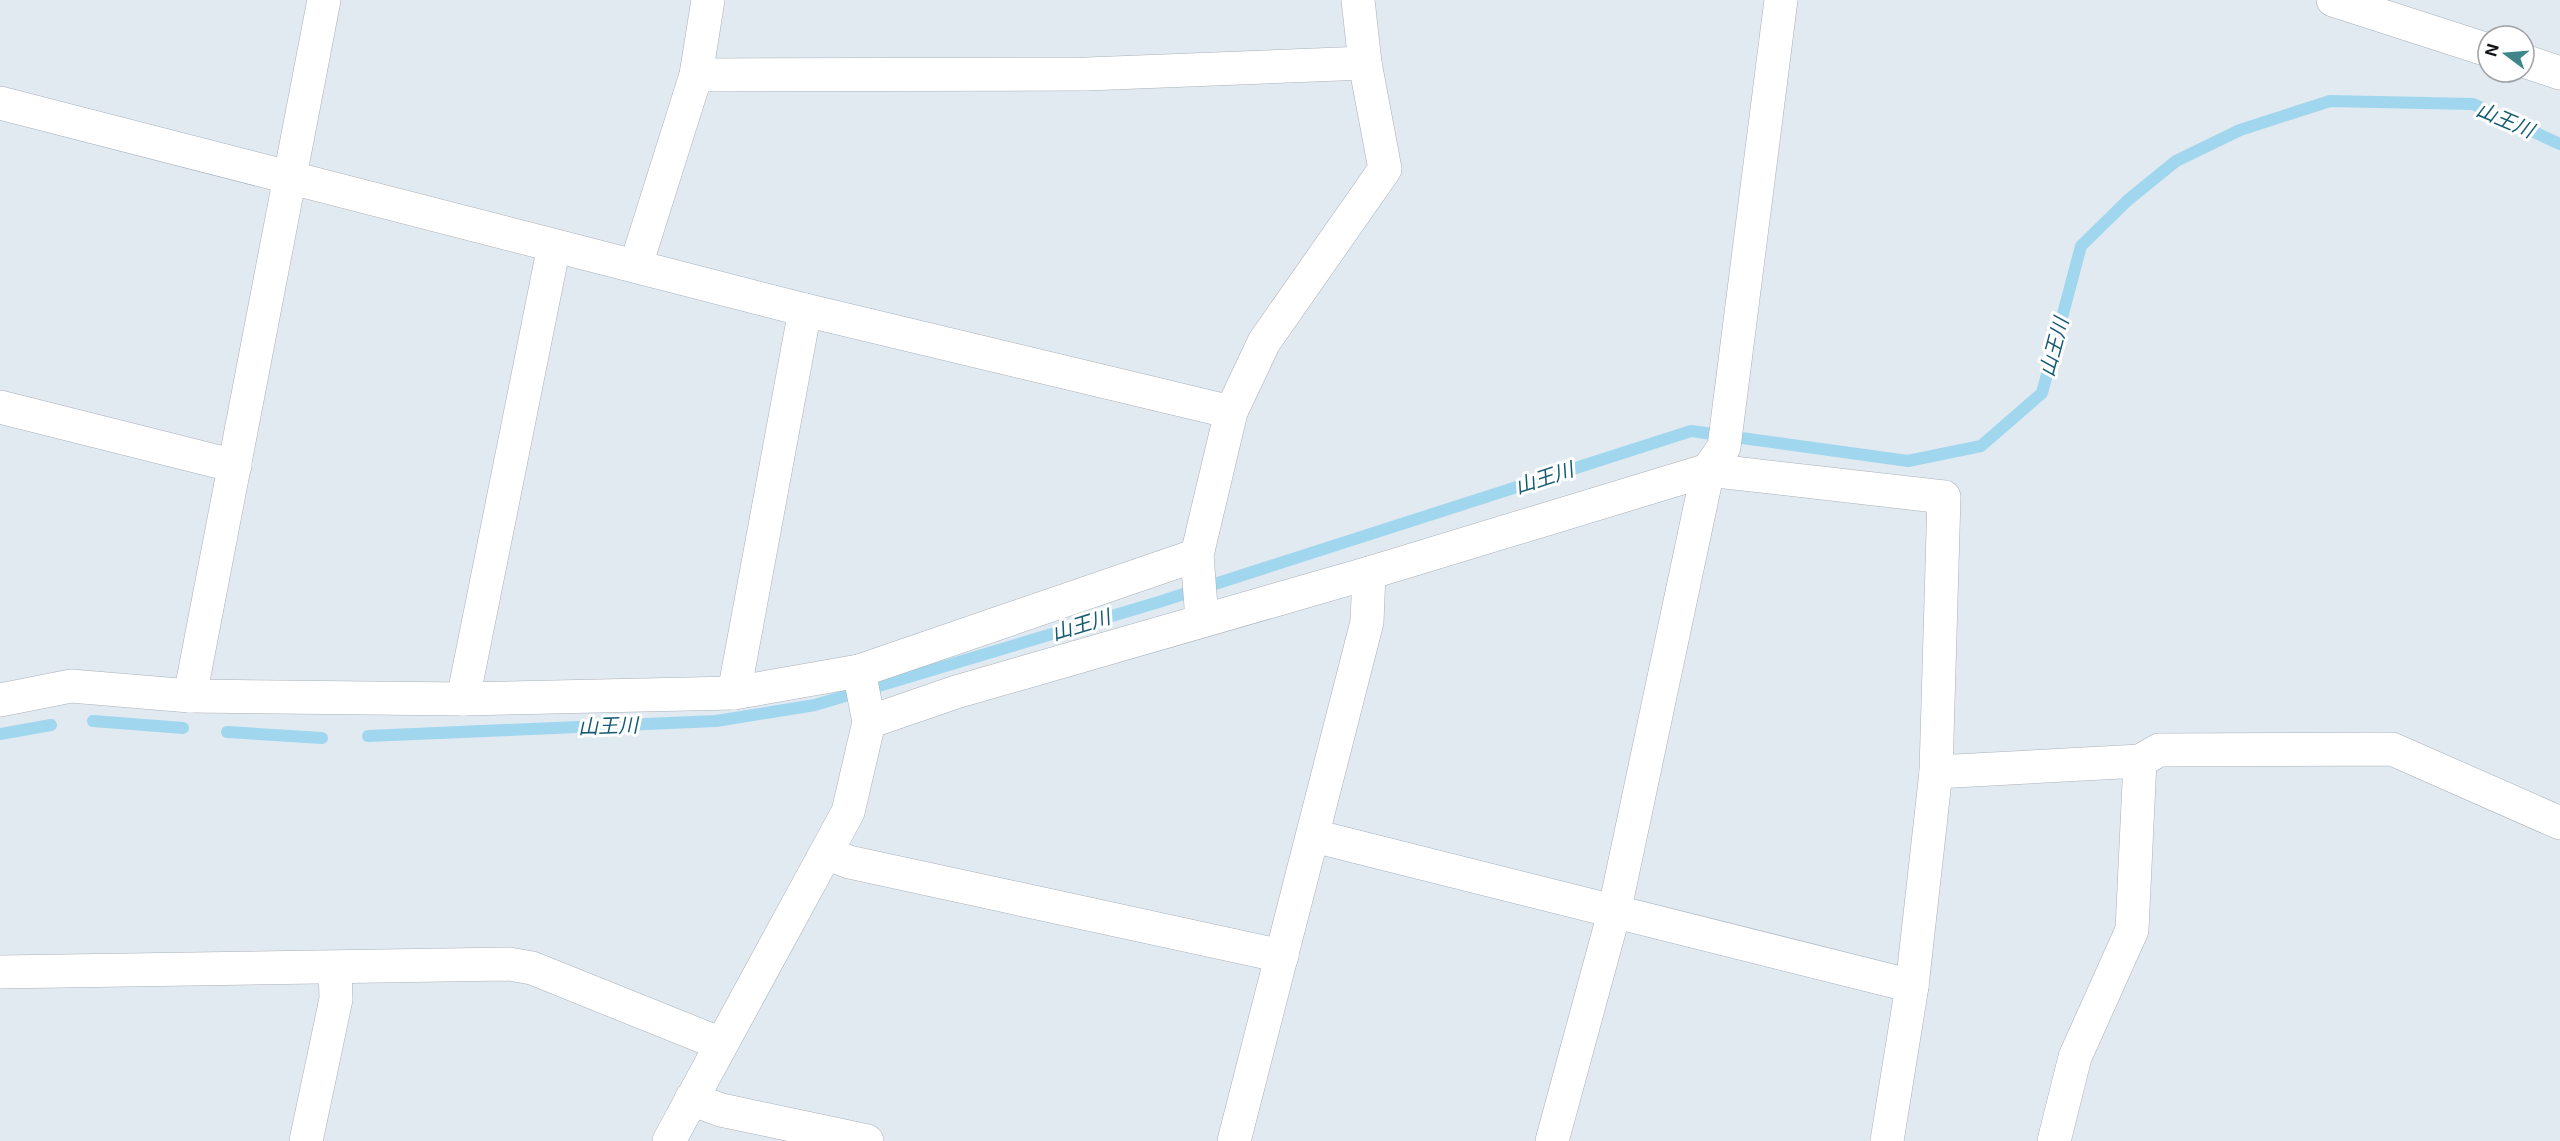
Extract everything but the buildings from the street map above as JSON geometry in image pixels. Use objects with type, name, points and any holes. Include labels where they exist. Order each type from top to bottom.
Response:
[{"type":"street","points":[[190,696],[324,0]]},
{"type":"street","points":[[636,265],[696,75],[708,0]]},
{"type":"street","points":[[1202,613],[1198,563],[1231,412],[1264,342],[1385,169],[1365,63],[1358,0]]},
{"type":"street","points":[[1552,1141],[1614,912],[1716,458],[1730,405],[1781,0]]},
{"type":"street","points":[[2333,0],[2476,46]]},
{"type":"street","points":[[696,75],[1087,74],[1365,63]]},
{"type":"street","points":[[2536,65],[2560,73]]},
{"type":"street","points":[[0,103],[805,310],[1231,412]]},
{"type":"street","points":[[463,699],[554,246]]},
{"type":"street","points":[[734,693],[805,310]]},
{"type":"street","points":[[0,407],[235,466]]},
{"type":"street","points":[[869,720],[1202,613],[1369,573],[1716,458],[1944,496],[1936,772],[1912,986],[1887,1141]]},
{"type":"street","points":[[0,700],[71,686],[190,696],[463,699],[734,693],[859,672],[1198,563]]},
{"type":"street","points":[[1234,1141],[1314,836],[1366,622],[1369,573]]},
{"type":"street","points":[[669,1141],[848,812],[869,720],[859,672]]},
{"type":"street","points":[[1936,772],[2140,761],[2159,750],[2392,749],[2560,823]]},
{"type":"street","points":[[2054,1141],[2075,1057],[2132,930],[2140,761]]},
{"type":"street","points":[[1314,836],[1912,986]]},
{"type":"street","points":[[826,853],[849,862],[1282,956]]},
{"type":"street","points":[[0,972],[509,964],[532,968],[721,1044]]},
{"type":"street","points":[[306,1141],[336,999],[335,968]]},
{"type":"street","points":[[691,1100],[721,1110],[867,1141]]},
{"type":"waterway","name":"山王川","points":[[368,736],[716,721],[815,705],[1162,601],[1691,431],[1908,461],[1981,446],[2042,393],[2081,246],[2128,200],[2176,161],[2240,130],[2330,101],[2473,104],[2560,144]]},
{"type":"waterway","name":"山王川","points":[[93,721],[183,728]]},
{"type":"waterway","name":"山王川","points":[[0,734],[51,725]]},
{"type":"waterway","name":"山王川","points":[[227,732],[322,738]]}]
